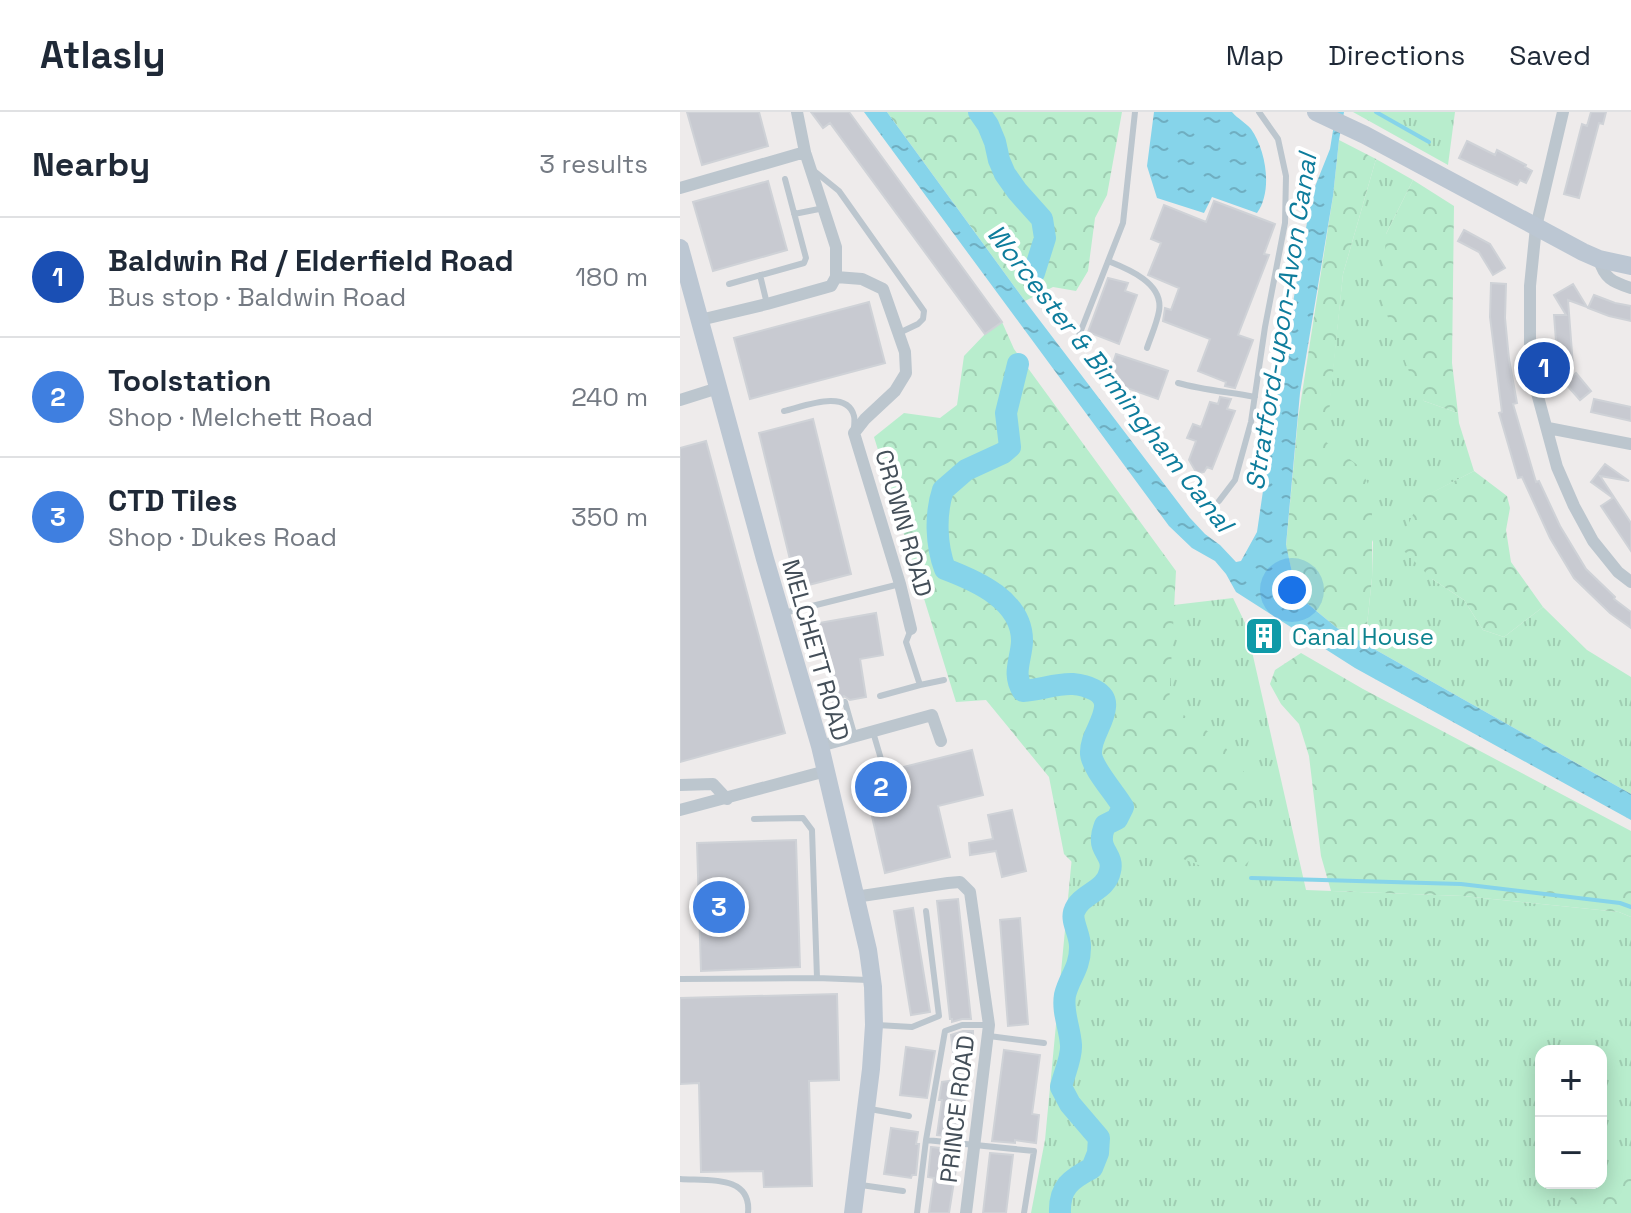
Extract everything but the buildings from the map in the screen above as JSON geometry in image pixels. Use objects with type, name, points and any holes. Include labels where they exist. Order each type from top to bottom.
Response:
[{"type":"street","points":[[700,320],[831,286],[836,277],[836,247],[805,152],[797,112]]},
{"type":"street","points":[[1316,112],[1599,259],[1631,266]]},
{"type":"street","points":[[1563,112],[1536,227],[1530,286],[1530,352],[1537,393],[1557,467],[1574,506],[1593,541],[1618,572],[1631,582]]},
{"type":"street","points":[[680,188],[805,152]]},
{"type":"street","name":"MELCHETT ROAD","points":[[680,248],[684,277],[700,320],[820,746],[868,950],[874,1025],[853,1213]]},
{"type":"street","points":[[1599,259],[1603,272],[1618,284],[1631,288]]},
{"type":"street","name":"CROWN ROAD","points":[[836,277],[862,279],[883,289],[905,352],[906,373],[895,391],[854,433],[911,629]]},
{"type":"street","points":[[680,400],[718,388]]},
{"type":"street","points":[[1548,428],[1631,444]]},
{"type":"street","points":[[820,746],[932,715],[941,741]]},
{"type":"street","points":[[680,810],[826,771]]},
{"type":"street","points":[[680,785],[713,784],[727,799]]},
{"type":"street","name":"PRINCE ROAD","points":[[855,897],[960,882],[970,892],[989,1031],[966,1213]]},
{"type":"lane","points":[[1078,338],[1123,223],[1135,112]]},
{"type":"lane","points":[[1219,501],[1235,480],[1251,422],[1285,223],[1286,176],[1278,139],[1259,112]]},
{"type":"lane","points":[[810,168],[839,191],[924,311],[923,319],[918,324],[898,333]]},
{"type":"lane","points":[[729,284],[804,263],[806,258],[785,179]]},
{"type":"lane","points":[[794,214],[824,208]]},
{"type":"lane","points":[[1108,261],[1132,271],[1151,286],[1158,297],[1160,309],[1147,348]]},
{"type":"lane","points":[[760,275],[767,304]]},
{"type":"lane","points":[[1178,383],[1205,391],[1213,389],[1255,397]]},
{"type":"lane","points":[[784,411],[825,400],[841,402],[853,414],[854,433]]},
{"type":"lane","points":[[781,614],[900,584]]},
{"type":"lane","points":[[911,629],[906,642],[920,685]]},
{"type":"lane","points":[[880,696],[944,680]]},
{"type":"lane","points":[[845,702],[855,737]]},
{"type":"lane","points":[[873,732],[881,759]]},
{"type":"lane","points":[[754,819],[803,818],[812,830],[817,978]]},
{"type":"lane","points":[[874,1025],[912,1027],[939,1016],[926,911]]},
{"type":"lane","points":[[680,979],[872,980]]},
{"type":"lane","points":[[917,1213],[945,1031],[962,1025],[1044,1043]]},
{"type":"lane","points":[[866,1108],[909,1116]]},
{"type":"lane","points":[[926,1140],[1034,1151],[1024,1213]]},
{"type":"lane","points":[[680,1179],[733,1182],[744,1191],[749,1205],[748,1213]]},
{"type":"lane","points":[[857,1185],[903,1191]]},
{"type":"green space","points":[[887,112],[1122,112],[1107,195],[1095,218],[1088,271],[1076,291],[1053,287],[1025,301]]},
{"type":"green space","points":[[1353,112],[1455,112],[1448,165]]},
{"type":"green space","points":[[1339,140],[1376,159],[1343,274],[1326,442],[1359,466],[1372,492],[1372,578],[1367,625],[1337,628],[1297,595],[1286,546],[1298,419]]},
{"type":"green space","points":[[1376,159],[1413,180],[1386,234],[1424,401],[1458,413],[1474,471],[1422,498],[1432,579],[1464,600],[1483,630],[1504,637],[1543,607],[1587,650],[1631,677],[1631,794],[1337,628],[1367,625],[1372,578],[1373,542],[1325,443],[1343,274]]},
{"type":"green space","points":[[1413,180],[1454,206],[1452,363],[1458,413],[1424,401],[1382,302],[1386,234]]},
{"type":"green space","points":[[1002,322],[1014,349],[1176,571],[1169,705],[1219,739],[1256,788],[1257,853],[1232,878],[1178,857],[1145,849],[1109,876],[1072,862],[1064,854],[1049,777],[986,700],[956,702],[874,437],[904,413],[940,418],[957,405],[964,356]]},
{"type":"green space","points":[[1474,471],[1507,496],[1510,508],[1506,530],[1511,562],[1543,607],[1504,637],[1483,630],[1464,600],[1432,579],[1398,545],[1421,498]]},
{"type":"green space","points":[[1233,598],[1246,625],[1306,890],[1463,896],[1619,912],[1631,917],[1631,1213],[1031,1213],[1045,1140],[1075,825],[1114,612]]},
{"type":"green space","points":[[1301,653],[1631,831],[1631,917],[1619,912],[1463,896],[1331,891],[1321,856],[1309,756],[1299,724],[1281,704],[1270,684],[1275,670]]},
{"type":"green space","points":[[1631,1170],[1631,1213],[1562,1213],[1576,1189],[1607,1189],[1607,1179]]},
{"type":"water","points":[[864,112],[887,112],[1025,301],[1190,518],[1236,562],[1241,561],[1257,532],[1278,388],[1312,194],[1330,149],[1336,112],[1344,112],[1300,393],[1286,545],[1297,595],[1337,628],[1631,794],[1631,820],[1355,668],[1236,592],[1215,561],[1192,548],[1169,526]]},
{"type":"water","points":[[1154,112],[1232,112],[1249,127],[1261,148],[1266,171],[1265,194],[1257,213],[1212,197],[1204,213],[1157,198],[1147,166]]},
{"type":"waterway","name":"Worcester & Birmingham Canal","points":[[979,112],[988,125],[1005,174],[1042,219],[1045,238],[1034,273]]},
{"type":"waterway","points":[[1376,112],[1429,142]]},
{"type":"waterway","points":[[1018,364],[1006,413],[1010,447],[966,470],[943,490],[938,530],[945,569],[984,587],[1007,604],[1015,615],[1022,642],[1018,673],[1023,691],[1078,685],[1089,687],[1105,701],[1104,713],[1093,742],[1092,760],[1123,807],[1117,819],[1105,825],[1102,834],[1111,866],[1108,878],[1074,912],[1080,955],[1065,995],[1071,1050],[1061,1087],[1070,1104],[1099,1138],[1098,1153],[1092,1168],[1072,1180],[1064,1190],[1060,1213]]},
{"type":"waterway","points":[[1251,878],[1461,884],[1620,903],[1631,907]]},
{"type":"place","name":"Baldwin Rd / Elderfield Road","points":[[1544,368]]},
{"type":"place","name":"Canal House","points":[[1264,636]]},
{"type":"place","name":"Toolstation","points":[[881,787]]},
{"type":"place","name":"CTD Tiles","points":[[719,907]]},
{"type":"water label","name":"Stratford-upon-Avon Canal","points":[[1281,322]]}]
